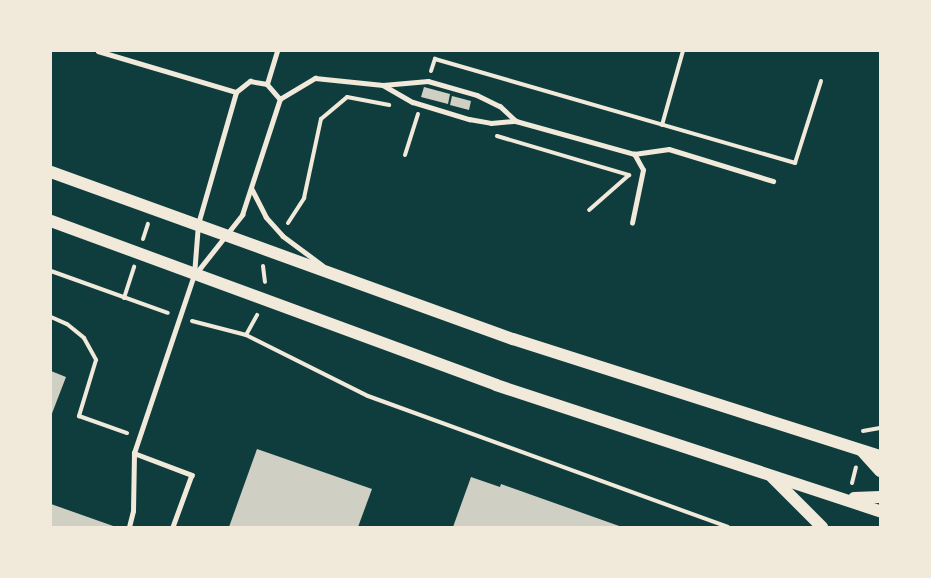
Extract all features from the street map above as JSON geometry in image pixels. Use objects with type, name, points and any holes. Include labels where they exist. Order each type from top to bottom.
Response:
[{"type":"main road","points":[[51,172],[513,339],[880,456]]},
{"type":"main road","points":[[51,221],[496,385],[880,511]]},
{"type":"main road","points":[[861,450],[880,471]]},
{"type":"main road","points":[[766,473],[792,494],[822,527]]},
{"type":"main road","points":[[847,499],[880,497]]},
{"type":"lane","points":[[98,51],[236,92]]},
{"type":"lane","points":[[267,84],[277,51]]},
{"type":"lane","points":[[194,275],[228,235],[242,214],[280,99],[315,78],[383,85],[428,81],[477,94],[500,106],[516,121]]},
{"type":"lane","points":[[129,527],[133,511],[134,453],[194,275],[198,224],[236,92],[250,81],[267,84],[280,99]]},
{"type":"lane","points":[[383,85],[412,102],[469,119],[491,123],[516,121],[634,154],[669,149],[773,181]]},
{"type":"lane","points":[[632,223],[643,170],[634,154]]},
{"type":"lane","points":[[252,188],[266,217],[283,236],[331,272]]},
{"type":"lane","points":[[134,453],[192,475],[173,527]]},
{"type":"path","points":[[662,125],[683,51]]},
{"type":"path","points":[[428,81],[435,58],[795,163],[821,81]]},
{"type":"path","points":[[287,224],[304,198],[321,119],[334,105],[347,97],[399,108]]},
{"type":"path","points":[[408,111],[429,117]]},
{"type":"path","points":[[405,155],[418,114]]},
{"type":"path","points":[[485,133],[629,175],[590,210]]},
{"type":"path","points":[[266,217],[287,224],[293,232]]},
{"type":"path","points":[[51,271],[180,318],[246,335],[368,396],[728,527]]},
{"type":"path","points":[[51,317],[67,324],[84,338],[96,360],[79,416],[139,438]]},
{"type":"path","points":[[856,429],[867,432],[880,428]]},
{"type":"building","points":[[424,87],[450,94],[448,104],[421,97]]},
{"type":"building","points":[[452,96],[471,101],[469,110],[450,105]]},
{"type":"building","points":[[51,371],[66,377],[51,416]]},
{"type":"building","points":[[257,449],[372,489],[358,527],[229,527]]},
{"type":"building","points":[[471,477],[500,487],[501,484],[622,527],[453,527]]},
{"type":"building","points":[[51,504],[116,527],[51,527]]}]
